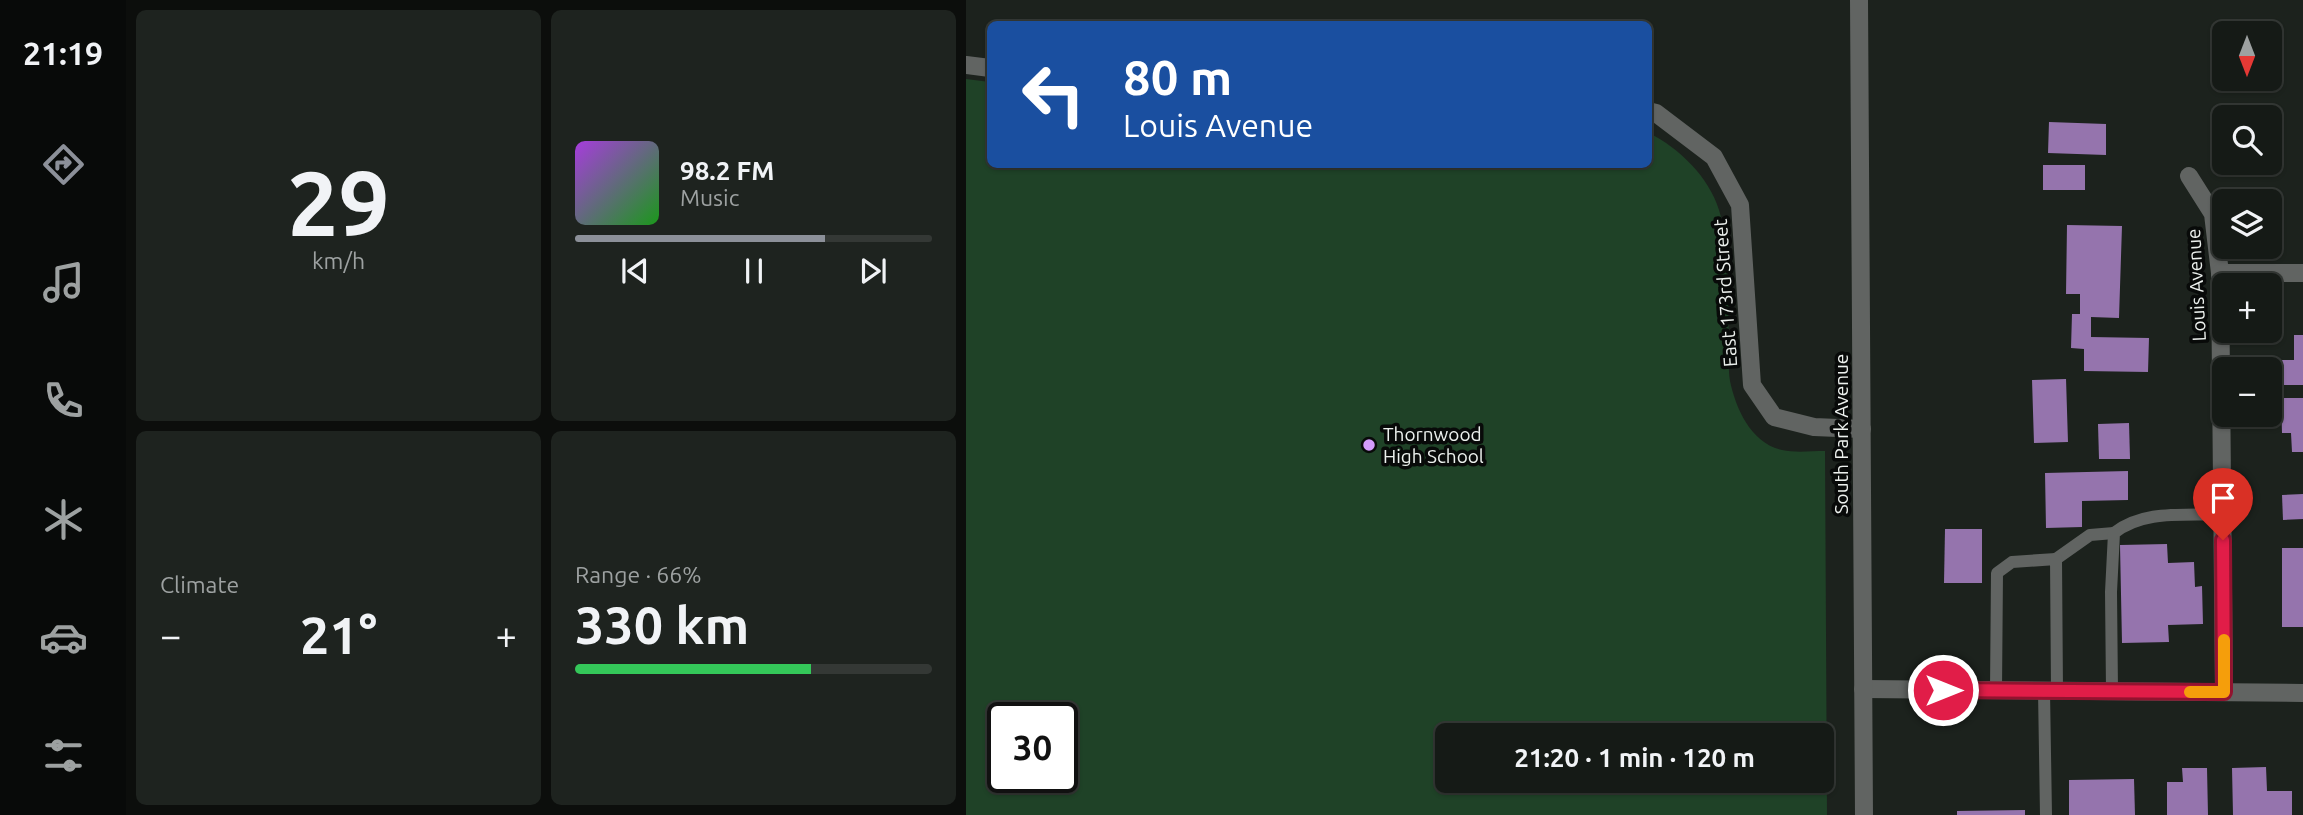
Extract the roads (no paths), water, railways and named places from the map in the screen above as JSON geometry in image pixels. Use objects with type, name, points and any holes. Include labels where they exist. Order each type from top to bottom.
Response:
[{"type":"street","name":"South Park Avenue","points":[[1859,0],[1864,815]]},
{"type":"street","points":[[966,65],[987,68]]},
{"type":"street","name":"East 173rd Street","points":[[1652,112],[1714,157],[1740,205],[1752,385],[1774,417],[1814,427],[1862,429]]},
{"type":"street","name":"Louis Avenue","points":[[2189,176],[2213,214],[2220,273]]},
{"type":"street","points":[[2282,273],[2303,273]]},
{"type":"street","name":"Louis Avenue","points":[[2221,343],[2224,692]]},
{"type":"street","points":[[1863,689],[2303,693]]},
{"type":"lane","points":[[1996,690],[1997,573],[2012,562],[2056,559],[2090,535],[2114,533],[2125,524],[2145,517],[2222,514]]},
{"type":"lane","points":[[2112,691],[2114,533]]},
{"type":"lane","points":[[2046,815],[2056,559]]},
{"type":"place","name":"Thornwood High School","points":[[1369,445]]}]
